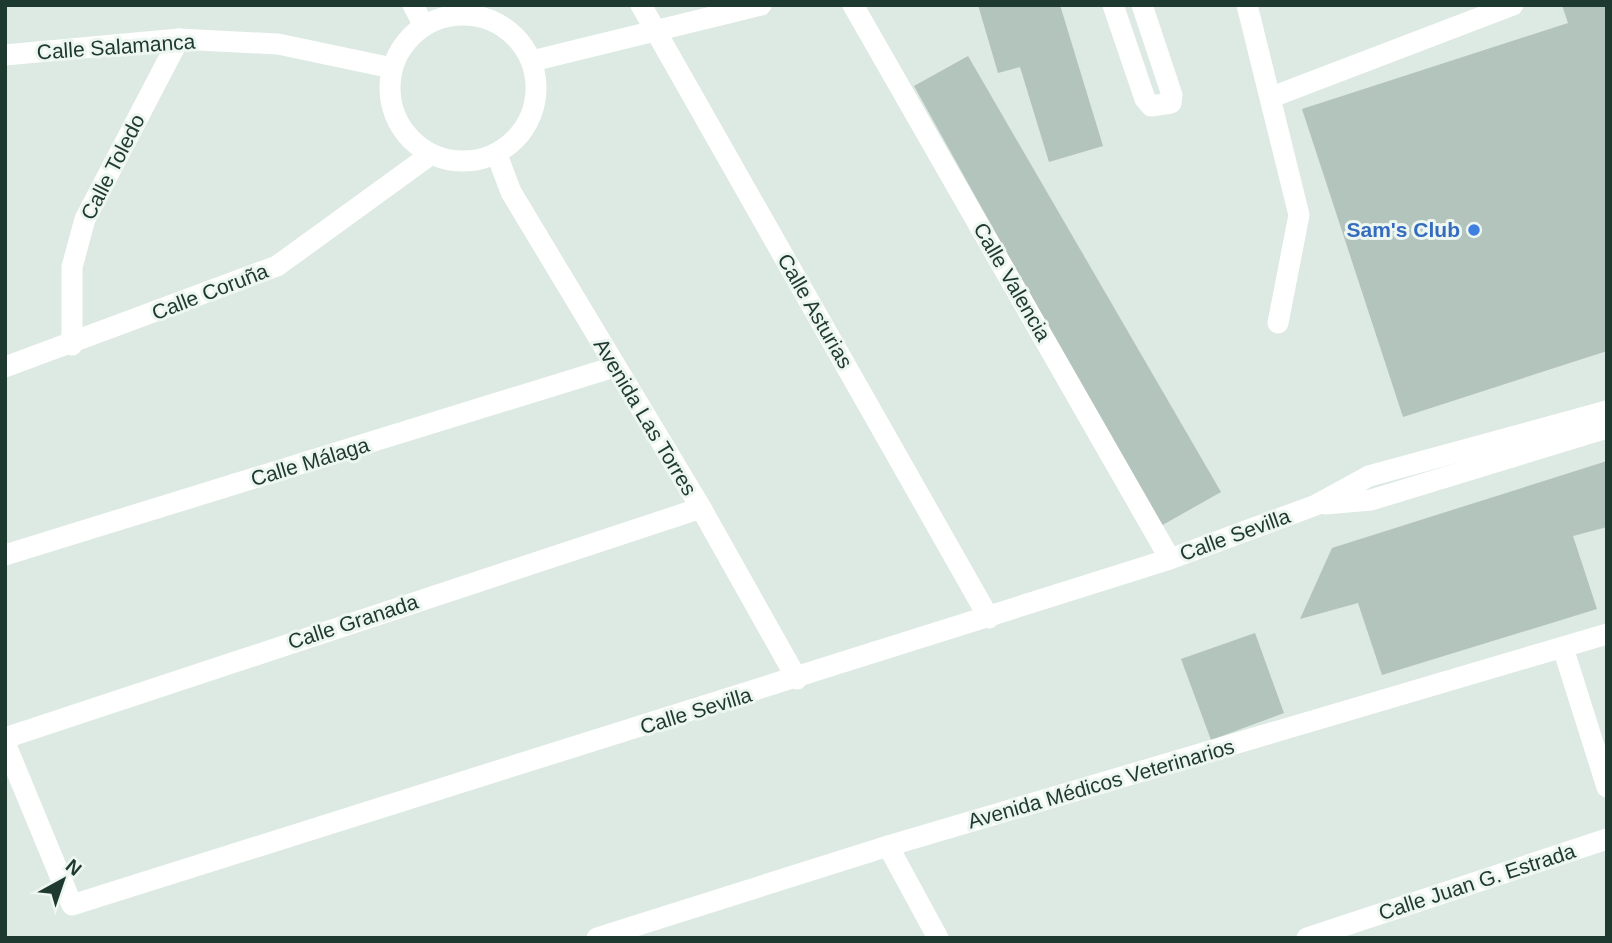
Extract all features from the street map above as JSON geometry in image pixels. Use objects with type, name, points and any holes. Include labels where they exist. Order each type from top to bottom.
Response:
[{"type":"street","points":[[413,5],[424,26]]},
{"type":"street","name":"Calle Asturias","points":[[641,5],[989,618]]},
{"type":"street","points":[[532,61],[761,5]]},
{"type":"street","name":"Calle Valencia","points":[[853,5],[1170,559]]},
{"type":"street","points":[[1113,5],[1144,99],[1151,106],[1171,103],[1172,95],[1142,5]]},
{"type":"street","points":[[1247,5],[1272,97],[1299,215],[1278,323]]},
{"type":"street","points":[[1272,97],[1513,5]]},
{"type":"street","points":[[479,16],[509,29],[532,61],[537,98],[525,131],[497,155],[457,162],[430,155],[412,141],[392,106],[392,68],[406,41],[424,26],[444,17],[479,16]]},
{"type":"street","name":"Calle Salamanca","points":[[5,55],[179,39],[278,44],[392,68]]},
{"type":"street","name":"Calle Toledo","points":[[72,345],[72,267],[85,219],[179,39]]},
{"type":"street","name":"Calle Coruña","points":[[5,367],[72,345],[277,266],[430,155]]},
{"type":"street","name":"Avenida Las Torres","points":[[497,155],[510,192],[701,508],[797,679]]},
{"type":"street","name":"Calle Málaga","points":[[5,555],[614,367]]},
{"type":"street","name":"Calle Sevilla","points":[[5,740],[72,905],[797,679],[1170,559],[1316,505],[1369,476],[1607,411]]},
{"type":"street","name":"Calle Sevilla","points":[[1316,505],[1371,500],[1607,428]]},
{"type":"street","name":"Calle Granada","points":[[5,740],[701,508]]},
{"type":"street","name":"Avenida Médicos Veterinarios","points":[[597,938],[888,846],[1607,634]]},
{"type":"street","points":[[1563,648],[1607,787]]},
{"type":"street","name":"Calle Juan G. Estrada","points":[[1307,938],[1607,839]]},
{"type":"street","points":[[888,846],[938,938]]},
{"type":"building","points":[[978,5],[1060,5],[1103,146],[1049,162],[1020,67],[998,73]]},
{"type":"building","name":"Sam's Club","points":[[1562,5],[1607,5],[1607,351],[1403,417],[1302,109],[1568,23]]},
{"type":"building","points":[[968,56],[1221,492],[1159,527],[914,86]]},
{"type":"building","points":[[1607,461],[1607,527],[1573,536],[1597,609],[1382,675],[1358,603],[1300,619],[1332,548]]},
{"type":"building","points":[[1255,633],[1284,713],[1211,740],[1181,659]]},
{"type":"place","name":"Sam's Club","points":[[1474,230]]}]
